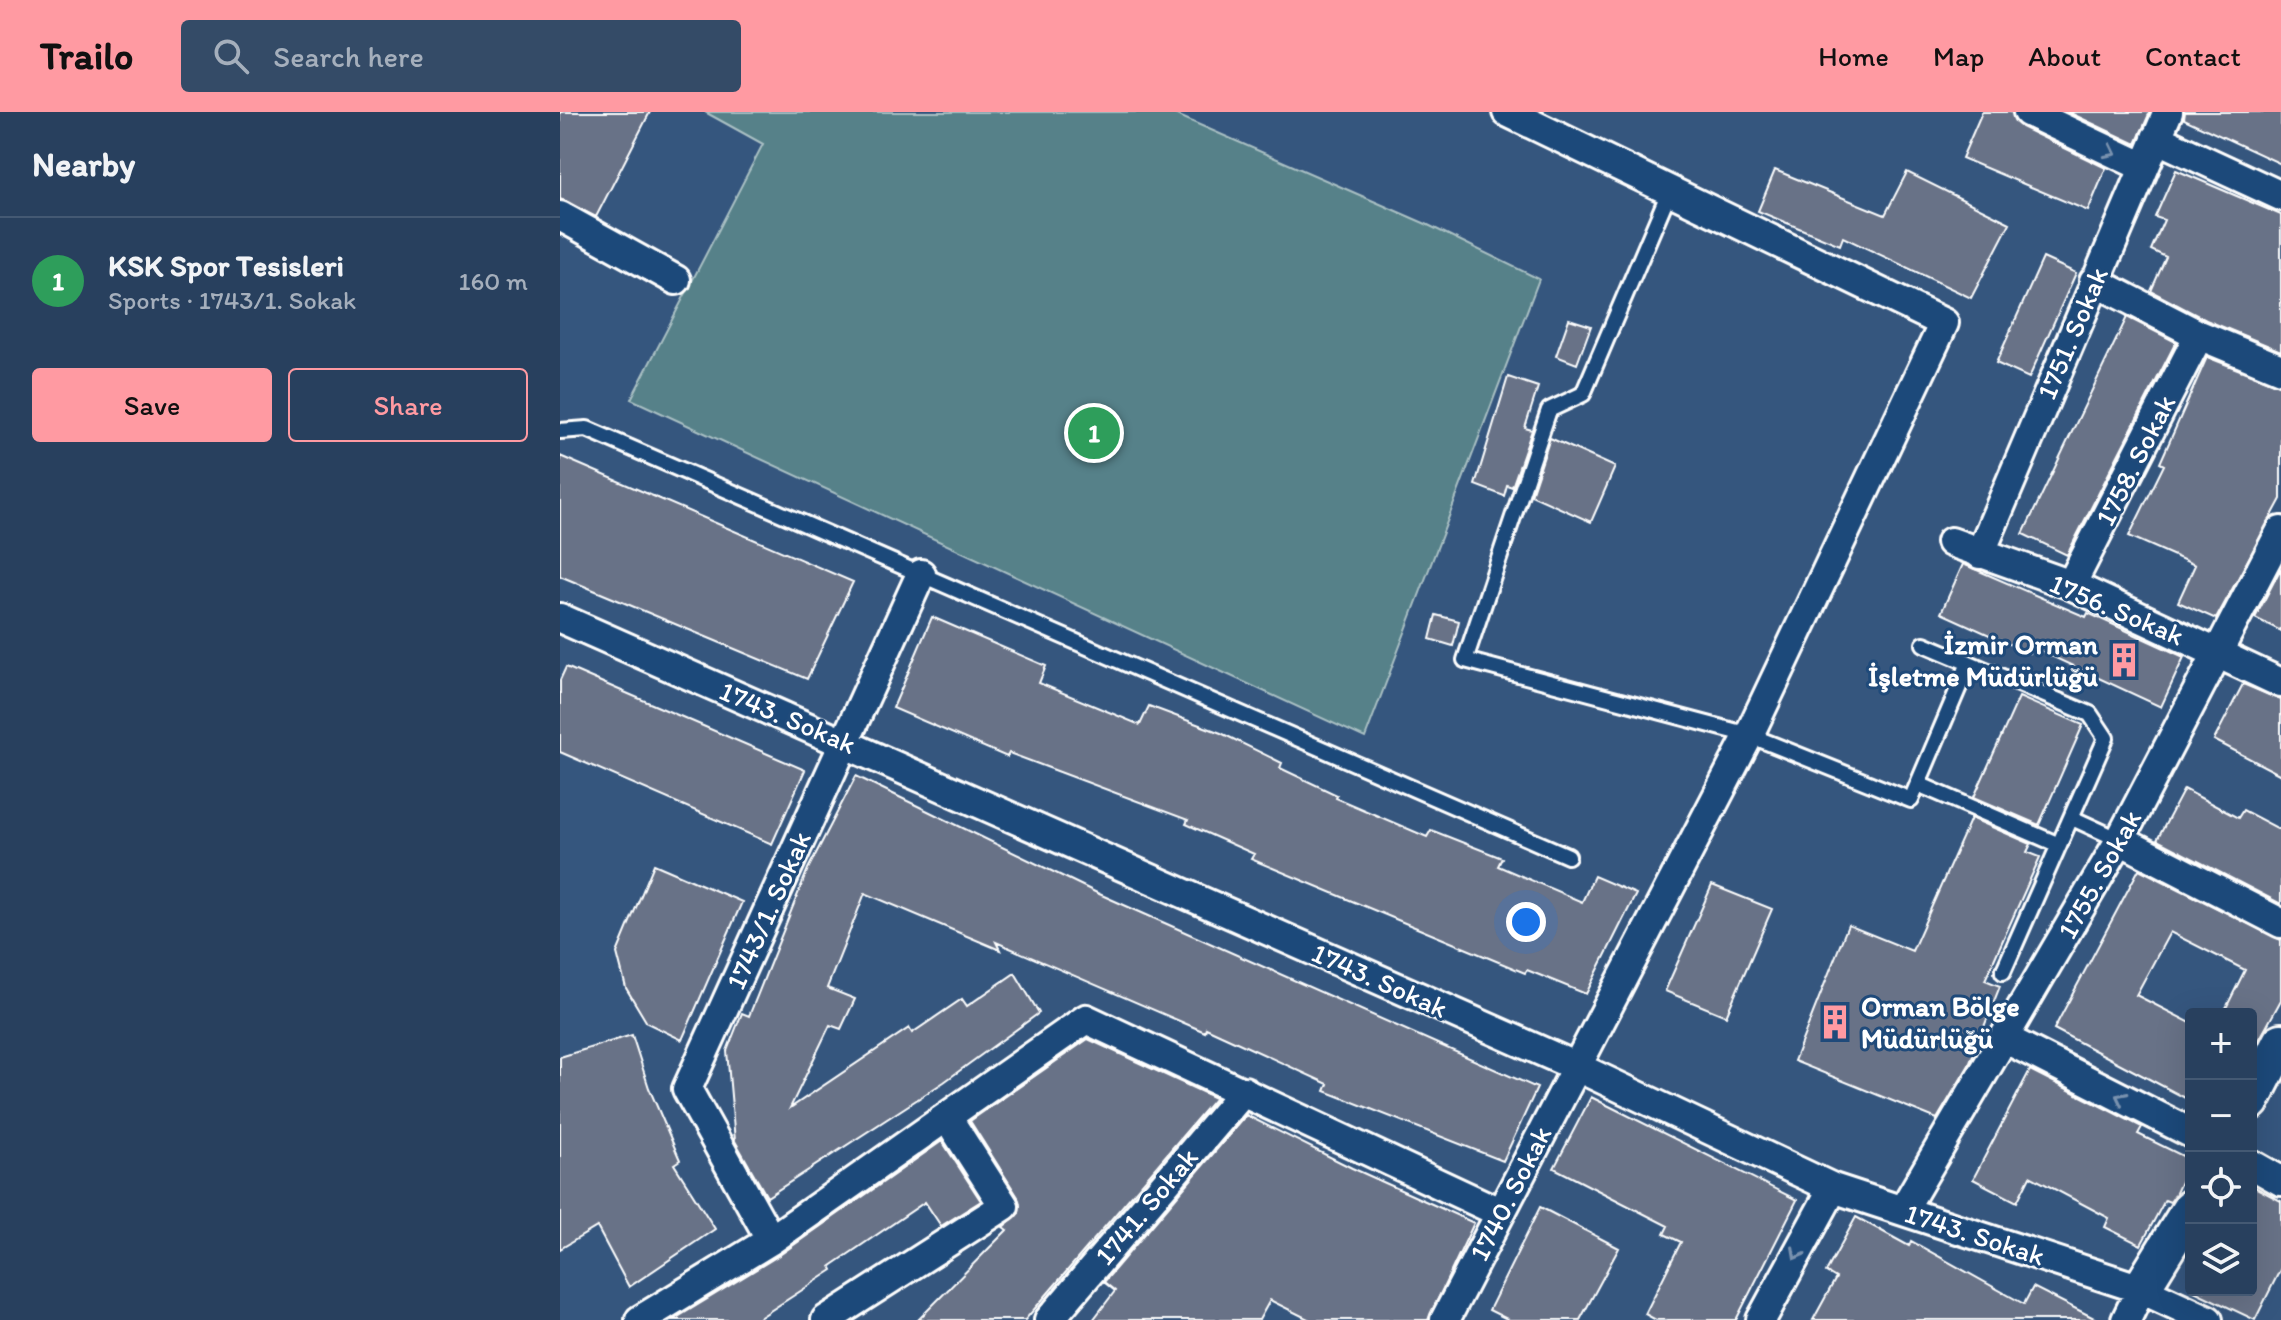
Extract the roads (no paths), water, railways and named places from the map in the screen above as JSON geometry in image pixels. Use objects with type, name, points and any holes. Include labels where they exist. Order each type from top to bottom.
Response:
[{"type":"street","points":[[1507,112],[1669,192]]},
{"type":"street","points":[[2028,112],[2144,167]]},
{"type":"street","name":"1751. Sokak","points":[[1980,554],[2168,112]]},
{"type":"street","points":[[2156,138],[2281,196]]},
{"type":"street","name":"1740. Sokak","points":[[1445,1320],[1749,735],[1944,323],[1669,192]]},
{"type":"street","points":[[560,216],[676,280]]},
{"type":"street","points":[[2094,281],[2199,335],[2281,369]]},
{"type":"street","name":"1758. Sokak","points":[[2071,585],[2199,335]]},
{"type":"street","name":"1755. Sokak","points":[[1903,1210],[2120,840],[2281,531]]},
{"type":"street","name":"1756. Sokak","points":[[1951,542],[2071,585],[2281,683]]},
{"type":"street","name":"1743/1. Sokak","points":[[771,1240],[687,1089],[921,574]]},
{"type":"street","name":"1743. Sokak","points":[[560,618],[1575,1066],[1833,1188],[1903,1210],[2133,1304],[2208,1320]]},
{"type":"street","points":[[2120,840],[2281,923]]},
{"type":"street","points":[[640,1320],[771,1240],[1086,1019],[1499,1212]]},
{"type":"street","points":[[2006,1039],[2185,1130]]},
{"type":"street","points":[[2257,1089],[2281,1042]]},
{"type":"street","name":"1741. Sokak","points":[[1049,1320],[1244,1091]]},
{"type":"street","points":[[826,1320],[1004,1206],[947,1117]]},
{"type":"street","points":[[2257,1167],[2281,1181]]},
{"type":"street","points":[[1761,1320],[1833,1188]]},
{"type":"street","points":[[2133,1304],[2185,1218]]},
{"type":"lane","points":[[1669,192],[1583,394],[1549,410],[1465,660],[1749,735],[1911,800],[1969,663]]},
{"type":"lane","points":[[560,431],[587,429],[1568,856]]},
{"type":"lane","points":[[1924,644],[2090,714],[2106,738],[2003,972]]},
{"type":"lane","points":[[1918,784],[2059,845]]},
{"type":"lane","points":[[2072,818],[2120,840]]},
{"type":"place","name":"KSK Spor Tesisleri","points":[[1094,433]]},
{"type":"place","name":"İzmir Orman İşletme Müdürlüğü","points":[[2124,660]]},
{"type":"place","name":"Orman Bölge Müdürlüğü","points":[[1835,1022]]}]
